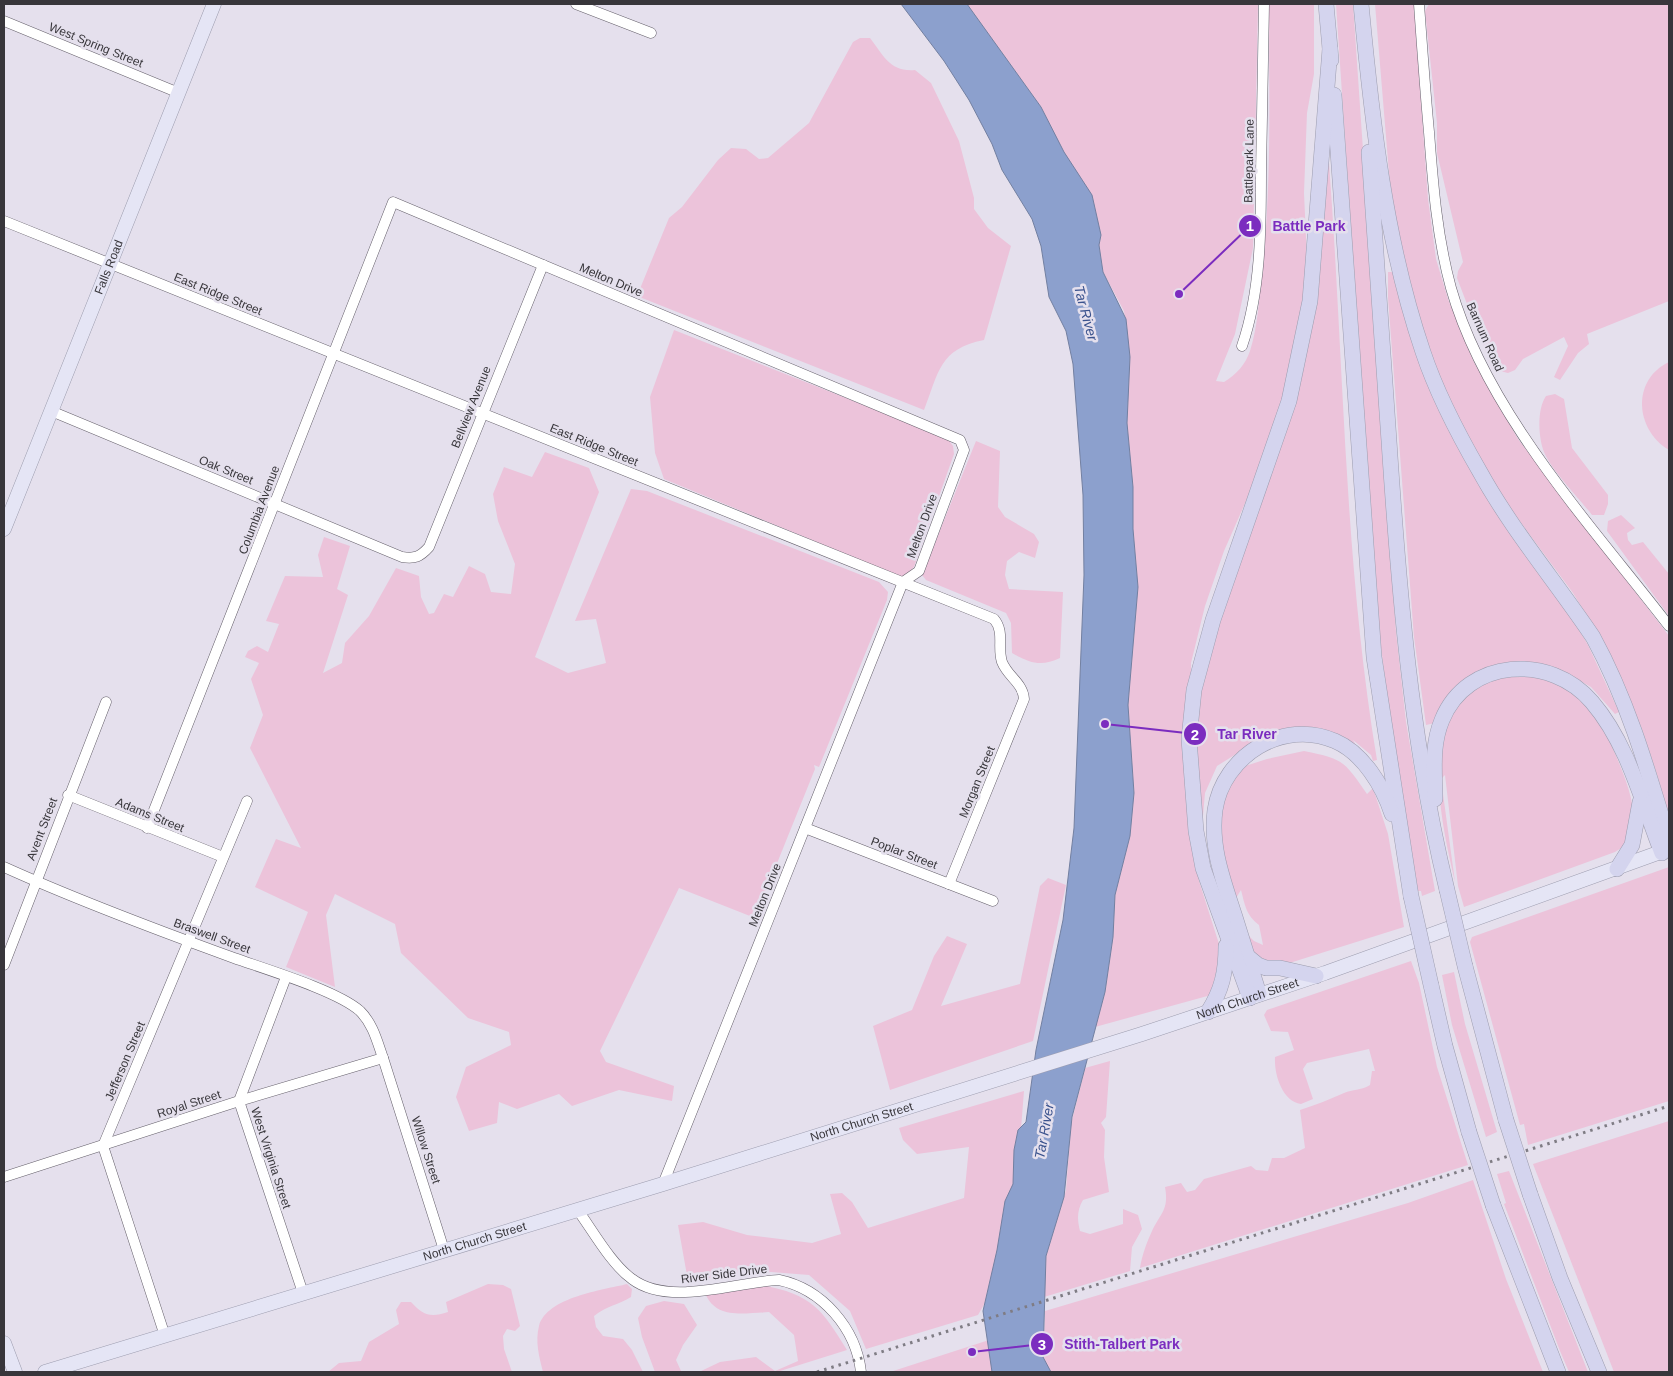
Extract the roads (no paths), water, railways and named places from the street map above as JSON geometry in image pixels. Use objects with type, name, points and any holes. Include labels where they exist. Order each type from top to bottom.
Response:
[{"type":"highway","points":[[1326,4],[1374,657],[1410,889]]},
{"type":"highway","points":[[1361,4],[1370,93],[1387,216],[1409,306],[1424,354],[1447,410],[1479,472],[1593,637],[1604,657],[1637,735],[1667,848]]},
{"type":"highway","points":[[1254,996],[1226,935],[1203,868],[1196,831],[1189,739],[1194,690],[1213,620],[1289,401],[1304,337],[1310,300],[1330,49]]},
{"type":"highway","points":[[1370,93],[1367,122],[1396,552],[1416,737],[1434,838],[1465,966],[1506,1120],[1560,1278],[1599,1372]]},
{"type":"highway","points":[[1434,838],[1434,761],[1441,721],[1454,700],[1472,683],[1500,670],[1526,668],[1549,672],[1570,682],[1586,694],[1614,730],[1641,798],[1667,848]]},
{"type":"highway","points":[[1254,996],[1247,956],[1215,849],[1214,823],[1218,796],[1227,775],[1242,758],[1262,744],[1293,734],[1314,734],[1336,741],[1358,757],[1388,800],[1445,1046],[1469,1132],[1493,1205],[1558,1372]]},
{"type":"highway","points":[[1617,869],[1632,845],[1641,798]]},
{"type":"highway","points":[[1208,1012],[1220,993],[1226,968],[1226,935]]},
{"type":"highway","points":[[1247,956],[1258,966],[1280,968],[1316,976]]},
{"type":"main road","name":"Falls Road","points":[[4,528],[214,4]]},
{"type":"main road","name":"North Church Street","points":[[45,1372],[663,1184],[993,1078],[1142,1034],[1316,976],[1617,869],[1667,848]]},
{"type":"main road","points":[[4,1343],[15,1372]]},
{"type":"street","points":[[576,4],[651,33]]},
{"type":"street","name":"Battlepark Lane","points":[[1242,346],[1252,310],[1258,259],[1261,209],[1264,4]]},
{"type":"street","name":"Barnum Road","points":[[1419,4],[1434,205],[1442,253],[1452,291],[1466,326],[1496,392],[1526,438],[1669,626]]},
{"type":"street","name":"West Spring Street","points":[[4,21],[178,93]]},
{"type":"street","name":"Melton Drive","points":[[394,202],[960,440],[964,450],[919,571],[903,582],[663,1184]]},
{"type":"street","name":"Columbia Avenue","points":[[147,828],[394,202]]},
{"type":"street","name":"East Ridge Street","points":[[4,221],[994,619],[999,624],[1001,633],[1002,662],[1024,690]]},
{"type":"street","name":"Bellview Avenue","points":[[421,556],[429,547],[482,413],[544,265]]},
{"type":"street","name":"Oak Street","points":[[51,411],[402,557],[412,559],[421,556]]},
{"type":"street","name":"Morgan Street","points":[[949,884],[1024,699],[1024,690]]},
{"type":"street","name":"Avent Street","points":[[4,965],[68,795],[106,702]]},
{"type":"street","name":"Adams Street","points":[[68,795],[223,857]]},
{"type":"street","name":"Jefferson Street","points":[[103,1146],[190,942],[247,801]]},
{"type":"street","name":"Poplar Street","points":[[806,828],[993,901]]},
{"type":"street","name":"Braswell Street","points":[[4,867],[190,942],[343,1000],[359,1011],[372,1027],[384,1058]]},
{"type":"street","name":"West Virginia Street","points":[[286,977],[239,1101],[303,1293]]},
{"type":"street","name":"Royal Street","points":[[4,1176],[103,1146],[239,1101],[384,1058]]},
{"type":"street","name":"Willow Street","points":[[384,1058],[444,1250]]},
{"type":"street","points":[[103,1146],[165,1336]]},
{"type":"street","name":"River Side Drive","points":[[578,1209],[606,1250],[631,1279],[648,1289],[667,1293],[687,1292],[779,1280],[793,1283],[808,1290],[833,1311],[842,1322],[857,1354],[861,1372]]},
{"type":"water","points":[[901,4],[967,4],[1041,107],[1064,152],[1092,195],[1101,235],[1099,245],[1103,272],[1126,319],[1130,357],[1127,423],[1133,487],[1133,529],[1138,587],[1128,705],[1134,793],[1130,836],[1115,895],[1113,937],[1105,992],[1072,1117],[1064,1197],[1046,1256],[1043,1357],[1051,1372],[992,1372],[983,1311],[997,1250],[1005,1201],[1013,1184],[1014,1150],[1018,1130],[1026,1122],[1036,1050],[1063,920],[1074,828],[1084,575],[1083,495],[1073,364],[1066,331],[1049,297],[1041,246],[1032,219],[1002,170],[992,144],[969,100],[944,61]]},
{"type":"railway","points":[[817,1372],[1669,1106]]},
{"type":"place","name":"Battle Park","points":[[1179,294]]},
{"type":"place","name":"Tar River","points":[[1105,724]]},
{"type":"place","name":"Stith-Talbert Park","points":[[972,1352]]}]
